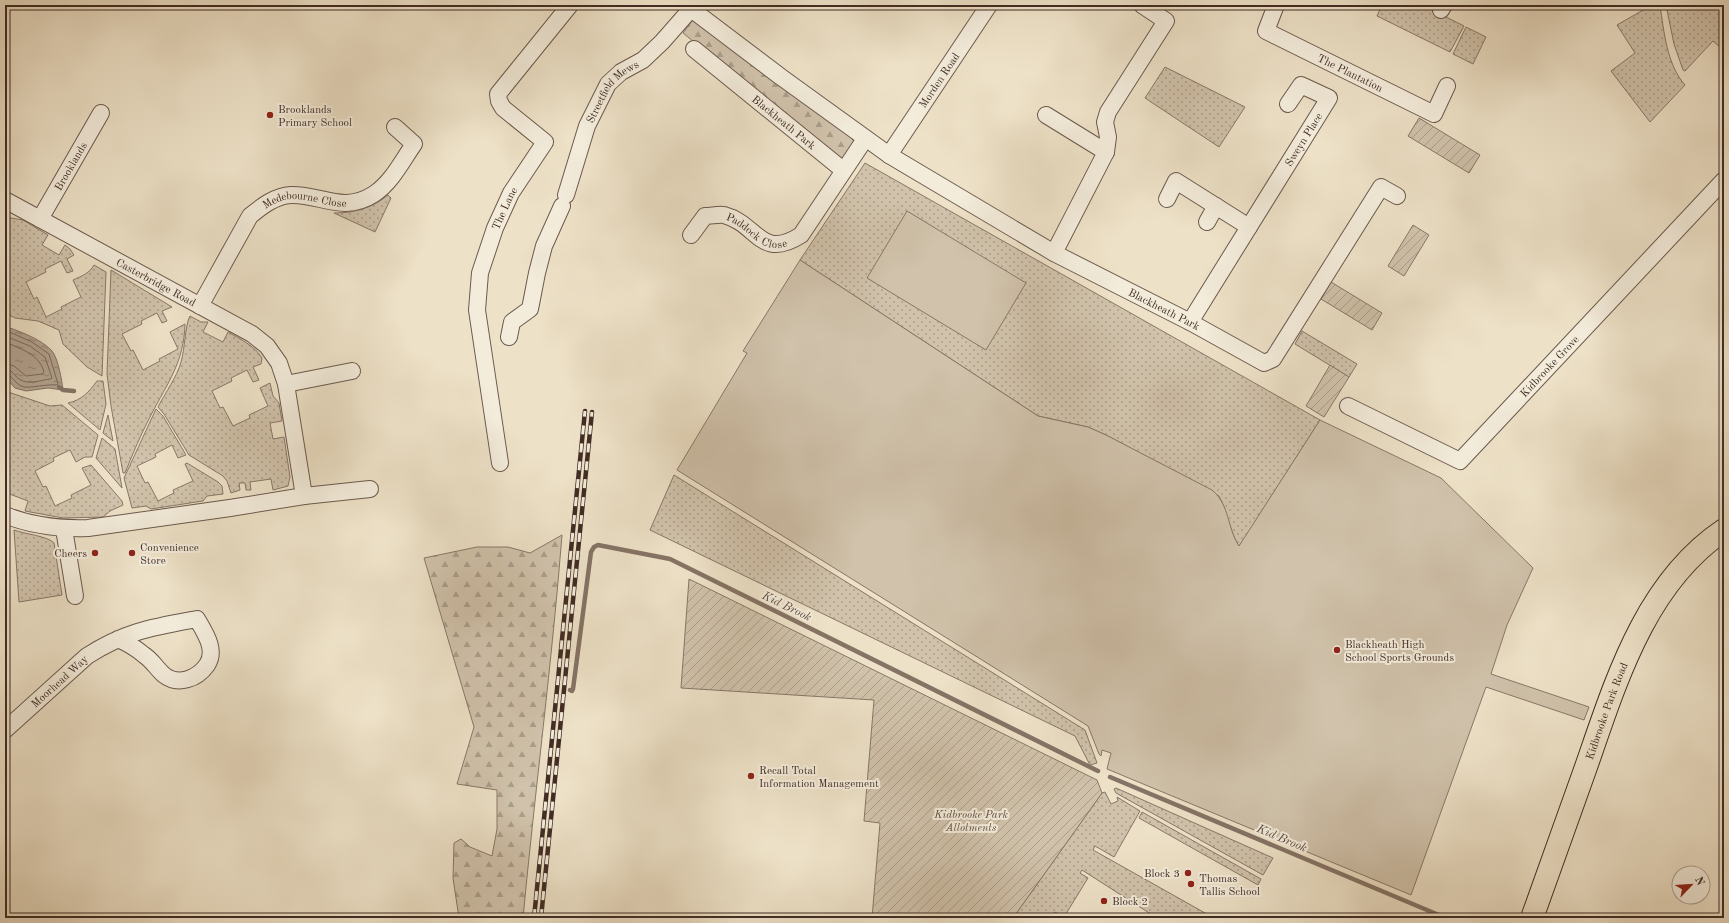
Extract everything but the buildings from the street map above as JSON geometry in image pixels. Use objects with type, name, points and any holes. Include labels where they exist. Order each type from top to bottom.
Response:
[{"type":"main road","name":"Kidbrooke Park Road","points":[[1532,918],[1613,689],[1635,640],[1655,603],[1671,581],[1689,559],[1713,537],[1724,530]]},
{"type":"street","name":"The Lane","points":[[500,463],[477,310],[480,273],[495,228],[512,193],[545,142],[503,108],[499,101],[498,94],[570,5]]},
{"type":"street","name":"Morden Road","points":[[889,155],[989,5]]},
{"type":"street","points":[[1054,253],[1106,152],[1108,137],[1105,122],[1108,112],[1166,20],[1142,5]]},
{"type":"street","name":"The Plantation","points":[[1276,5],[1266,31],[1434,114],[1447,86]]},
{"type":"street","name":"Blackheath Park","points":[[689,7],[889,155],[1054,253],[1190,322],[1264,363],[1273,359],[1381,187],[1397,196]]},
{"type":"street","name":"Streetfield Mews","points":[[509,337],[512,322],[530,310],[544,246],[564,201],[587,126],[608,84],[621,72],[642,60],[657,46],[689,7]]},
{"type":"street","name":"Blackheath Park","points":[[694,49],[843,170]]},
{"type":"street","name":"Sweyn Place","points":[[1190,322],[1329,98],[1301,85],[1288,104]]},
{"type":"street","name":"Brooklands","points":[[40,219],[101,113]]},
{"type":"street","points":[[1046,115],[1106,152]]},
{"type":"street","name":"Medebourne Close","points":[[200,306],[250,216],[263,205],[277,198],[290,195],[305,196],[344,204],[358,201],[374,194],[387,183],[414,144],[395,127]]},
{"type":"street","points":[[843,170],[865,138]]},
{"type":"street","name":"Paddock Close","points":[[691,235],[706,216],[723,214],[738,221],[762,240],[775,245],[789,243],[801,235],[843,170]]},
{"type":"street","name":"Kidbrooke Grove","points":[[1348,406],[1460,461],[1724,180]]},
{"type":"street","points":[[1167,198],[1176,181],[1249,227]]},
{"type":"street","name":"Casterbridge Road","points":[[5,200],[252,334],[267,346],[279,363],[286,384],[304,496]]},
{"type":"street","points":[[1207,222],[1216,206]]},
{"type":"street","points":[[286,384],[352,370]]},
{"type":"street","points":[[5,515],[29,523],[64,529],[109,526],[304,496],[370,489]]},
{"type":"street","points":[[64,529],[75,596]]},
{"type":"street","name":"Moorhead Way","points":[[5,730],[87,656],[118,639],[150,627],[197,619],[208,640],[211,653],[203,670],[195,677],[184,680],[174,680],[164,675],[145,655],[118,639]]},
{"type":"green space","points":[[1382,5],[1422,5],[1464,26],[1450,52],[1377,16]]},
{"type":"green space","points":[[1652,5],[1660,5],[1670,58],[1679,77],[1685,85],[1650,122],[1611,71],[1635,53],[1617,25]]},
{"type":"green space","points":[[1666,5],[1724,5],[1724,45],[1721,48],[1713,41],[1685,71],[1683,70],[1674,44]]},
{"type":"green space","points":[[695,17],[851,137],[855,143],[843,162],[683,33]]},
{"type":"green space","points":[[1466,27],[1486,37],[1473,64],[1453,54]]},
{"type":"green space","points":[[1165,67],[1245,107],[1219,147],[1145,98]]},
{"type":"green space","points":[[1419,118],[1480,155],[1469,173],[1408,136]]},
{"type":"green space","points":[[865,163],[1320,420],[1239,547],[1233,535],[1219,496],[1106,435],[1088,427],[1038,416],[800,260]]},
{"type":"green space","points":[[388,195],[391,198],[375,232],[334,213],[363,209],[382,200]]},
{"type":"green space","points":[[907,211],[1026,283],[986,350],[867,278]]},
{"type":"green space","points":[[5,217],[23,220],[48,235],[42,245],[59,255],[65,245],[74,255],[67,259],[73,271],[67,273],[61,261],[45,269],[46,272],[26,282],[34,299],[37,297],[46,317],[62,309],[61,307],[81,297],[73,280],[83,276],[94,265],[106,272],[102,376],[87,367],[63,344],[59,330],[38,321],[15,318],[5,313]]},
{"type":"green space","points":[[1413,225],[1429,235],[1404,276],[1388,266]]},
{"type":"green space","points":[[800,260],[1038,416],[1088,427],[1212,490],[1222,503],[1232,532],[1239,546],[1320,420],[1441,478],[1533,568],[1507,625],[1491,674],[1589,707],[1584,720],[1486,687],[1411,895],[1107,769],[1111,753],[1102,750],[1101,756],[1099,754],[1088,726],[677,470],[747,353],[743,351]]},
{"type":"green space","points":[[111,270],[172,307],[162,311],[167,321],[162,323],[157,313],[141,321],[142,324],[122,334],[131,351],[133,350],[143,370],[160,361],[159,359],[178,349],[170,332],[185,324],[182,350],[174,371],[144,429],[125,473],[123,473],[107,374]]},
{"type":"green space","points":[[1331,282],[1382,313],[1372,330],[1321,299]]},
{"type":"green space","points":[[190,316],[201,322],[208,322],[203,332],[223,342],[228,332],[251,346],[262,358],[261,364],[253,367],[259,380],[253,382],[247,370],[231,378],[232,381],[212,391],[220,408],[223,407],[233,426],[250,418],[249,415],[268,406],[260,388],[270,383],[273,396],[279,403],[282,421],[270,423],[273,439],[284,437],[290,477],[288,486],[273,490],[271,479],[250,482],[251,490],[246,490],[245,483],[239,483],[240,490],[231,493],[227,481],[223,476],[189,455],[164,414],[158,407],[179,368]]},
{"type":"green space","points":[[1302,331],[1357,364],[1349,377],[1295,344]]},
{"type":"green space","points":[[1330,365],[1349,377],[1324,417],[1306,406]]},
{"type":"green space","points":[[97,381],[103,381],[106,404],[100,430],[68,403],[73,402],[85,395]]},
{"type":"green space","points":[[5,391],[50,406],[62,405],[98,435],[92,457],[85,457],[76,462],[70,450],[53,458],[54,461],[35,471],[43,487],[46,486],[55,506],[72,498],[71,495],[91,485],[82,468],[91,465],[122,501],[123,505],[110,511],[103,517],[63,518],[25,511],[28,501],[7,493],[5,498]]},
{"type":"green space","points":[[156,409],[163,416],[186,455],[178,458],[172,445],[155,454],[156,457],[137,466],[145,483],[148,482],[158,501],[174,493],[173,490],[193,481],[185,464],[187,463],[218,482],[222,486],[223,494],[207,496],[203,501],[151,509],[146,506],[132,508],[124,478]]},
{"type":"green space","points":[[108,415],[113,441],[103,433]]},
{"type":"green space","points":[[102,438],[115,449],[122,488],[96,458]]},
{"type":"green space","points":[[674,475],[1085,730],[1097,763],[1090,765],[1075,736],[650,530]]},
{"type":"green space","points":[[14,530],[41,537],[54,543],[62,595],[19,602]]},
{"type":"green space","points":[[562,535],[523,918],[459,918],[453,878],[454,843],[461,839],[470,847],[492,856],[497,829],[497,790],[457,784],[474,727],[424,558],[477,547],[508,547],[530,553]]},
{"type":"green space","name":"Kidbrooke Park Allotments","points":[[689,579],[1097,780],[1102,793],[1013,918],[872,918],[880,823],[864,821],[874,700],[681,688]]},
{"type":"green space","points":[[1116,788],[1273,858],[1263,875],[1116,793],[1114,789]]},
{"type":"green space","points":[[1105,792],[1111,804],[1118,801],[1117,797],[1140,811],[1114,857],[1095,846],[1093,850],[1214,918],[1157,918],[1082,870],[1080,873],[1088,878],[1064,917],[1055,912],[1053,915],[1058,918],[1013,918],[1102,793]]},
{"type":"green space","points":[[1142,812],[1261,879],[1258,885],[1139,818]]},
{"type":"water","points":[[5,326],[42,342],[52,351],[58,364],[63,390],[48,388],[26,391],[15,388],[5,377]]},
{"type":"waterway","name":"Kid Brook","points":[[59,387],[63,390],[74,391]]},
{"type":"waterway","name":"Kid Brook","points":[[570,690],[572,691],[573,689],[591,552],[594,547],[598,545],[670,559],[1098,771]]},
{"type":"waterway","name":"Kid Brook","points":[[1110,777],[1446,918]]},
{"type":"railway","points":[[534,918],[585,411]]},
{"type":"railway","points":[[541,918],[592,412]]},
{"type":"place","name":"Brooklands Primary School","points":[[270,115]]},
{"type":"place","name":"Cheers","points":[[95,553]]},
{"type":"place","name":"Convenience Store","points":[[132,553]]},
{"type":"place","name":"Blackheath High School Sports Grounds","points":[[1337,650]]},
{"type":"place","name":"Recall Total Information Management","points":[[751,776]]},
{"type":"place","name":"Block 3","points":[[1188,873]]},
{"type":"place","name":"Thomas Tallis School","points":[[1191,884]]},
{"type":"place","name":"Block 2","points":[[1104,901]]}]
